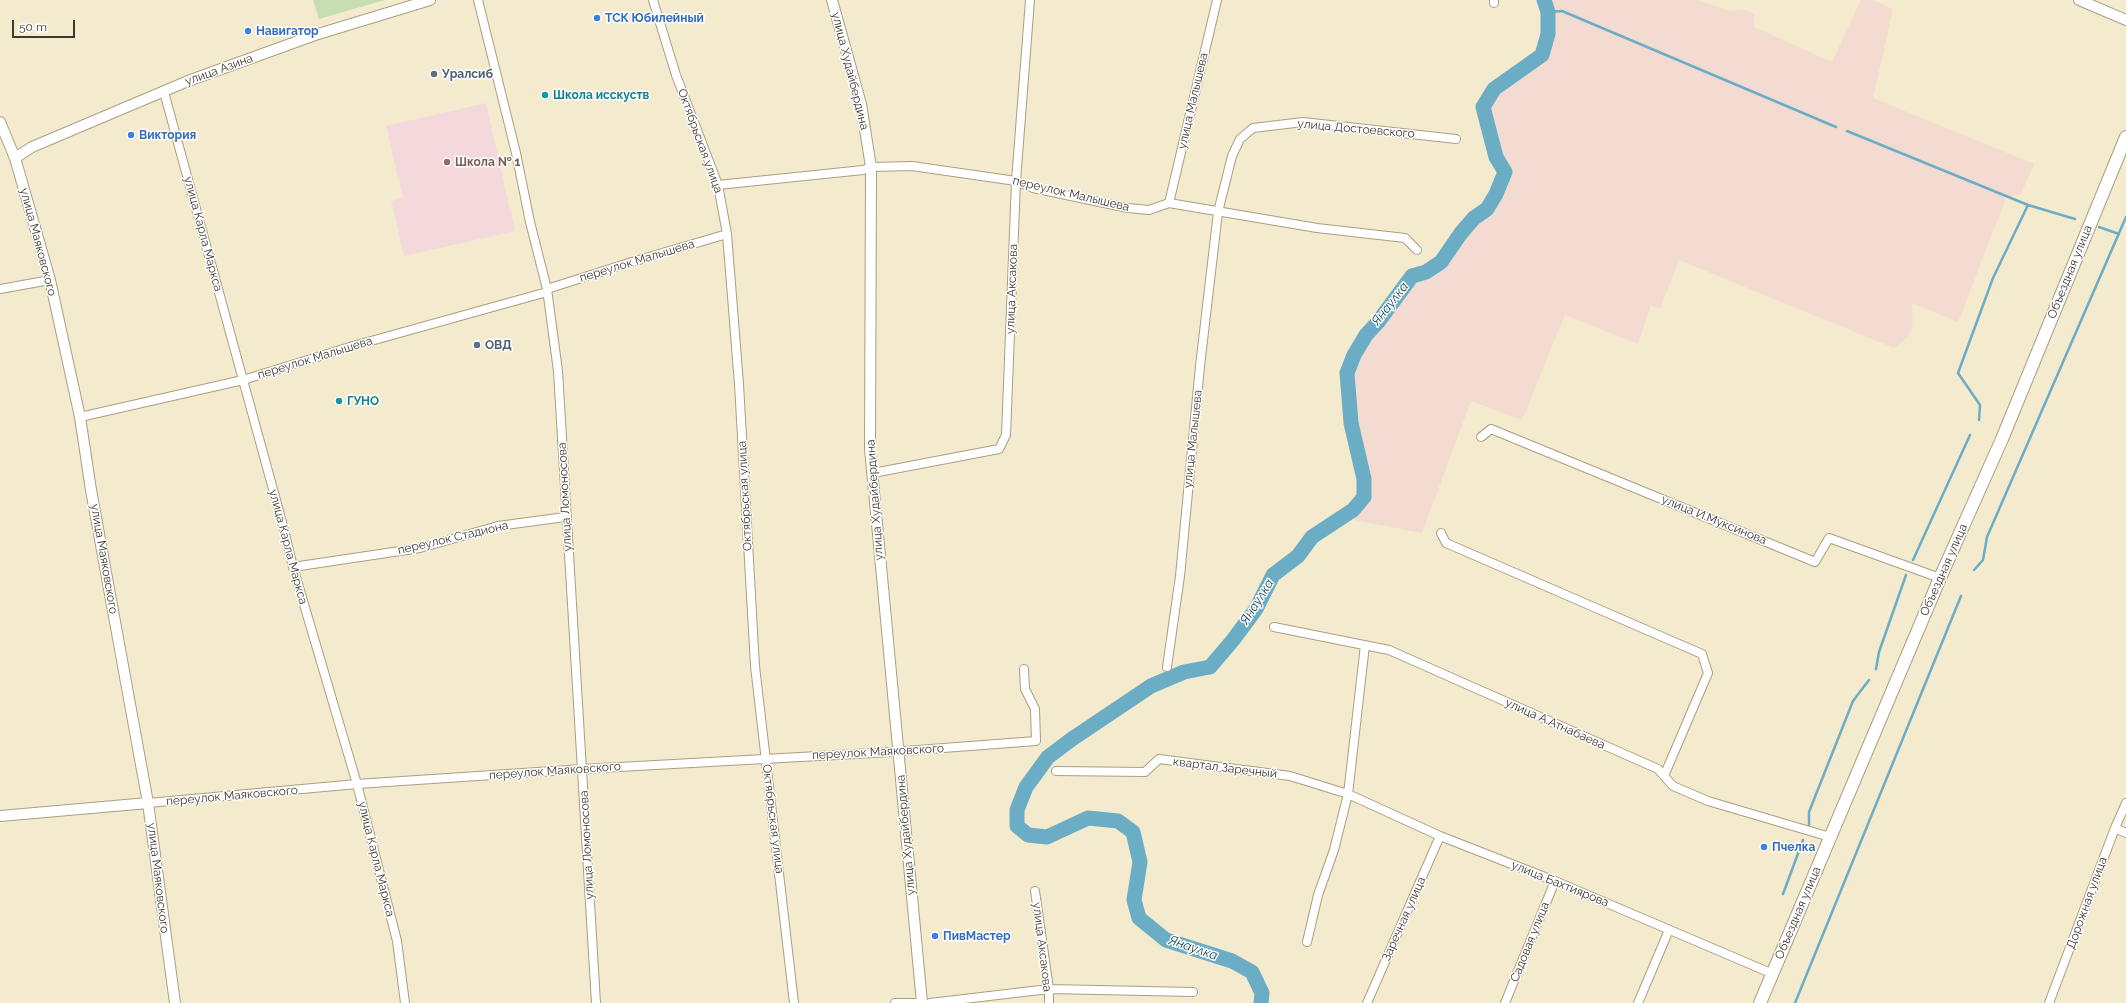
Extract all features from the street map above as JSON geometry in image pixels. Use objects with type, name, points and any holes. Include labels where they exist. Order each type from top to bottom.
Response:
[{"type":"main road","name":"Объездная улица","points":[[1760,1003],[1940,578],[2002,440],[2126,137]]},
{"type":"street","name":"улица Азина","points":[[15,158],[32,146],[188,81],[315,35],[430,0]]},
{"type":"street","name":"улица Ломоносова","points":[[478,0],[516,153],[530,222],[547,291],[558,371],[565,517],[583,768],[596,1003]]},
{"type":"street","name":"Октябрьская улица","points":[[653,0],[676,75],[718,185],[727,234],[739,384],[755,666],[765,758],[780,864],[794,1003]]},
{"type":"street","name":"улица Худайбердина","points":[[832,0],[861,104],[872,166],[870,433],[878,548],[899,752],[920,1003]]},
{"type":"street","name":"улица Аксакова","points":[[873,473],[999,449],[1006,435],[1016,182],[1030,0]]},
{"type":"street","name":"улица Малышева","points":[[1169,203],[1217,0]]},
{"type":"street","points":[[2079,0],[2126,20]]},
{"type":"street","name":"улица Карла Маркса","points":[[164,92],[244,380],[293,567],[357,784],[397,941],[405,1003]]},
{"type":"street","name":"улица Маяковского","points":[[0,122],[15,158],[50,280],[80,417],[91,490],[148,803],[175,1003]]},
{"type":"street","name":"улица Достоевского","points":[[1218,212],[1232,156],[1240,139],[1253,128],[1303,122],[1456,139]]},
{"type":"street","name":"переулок Малышева","points":[[718,185],[863,170],[872,166],[912,166],[1016,182],[1033,188],[1128,208],[1149,210],[1169,203],[1317,228],[1405,238],[1417,250]]},
{"type":"street","name":"улица Малышева","points":[[1167,667],[1180,576],[1200,366],[1218,212]]},
{"type":"street","name":"переулок Малышева","points":[[80,417],[133,407],[244,380],[353,346],[547,291],[632,262],[727,234]]},
{"type":"street","points":[[0,289],[50,280]]},
{"type":"street","name":"улица И.Муксинова","points":[[1481,436],[1491,429],[1815,562],[1830,538],[1940,578]]},
{"type":"street","name":"переулок Стадиона","points":[[293,567],[420,548],[498,526],[565,517]]},
{"type":"street","points":[[1441,533],[1446,543],[1702,654],[1708,673],[1664,776]]},
{"type":"street","name":"улица А.Атнабаева","points":[[1274,626],[1389,650],[1658,769],[1674,786],[1708,800],[1830,837]]},
{"type":"street","points":[[1307,942],[1318,894],[1334,850],[1348,794],[1365,645]]},
{"type":"street","name":"переулок Маяковского","points":[[0,816],[357,784],[583,768],[899,752],[1036,741],[1035,709],[1024,689],[1024,669]]},
{"type":"street","name":"квартал Заречный","points":[[1056,771],[1145,772],[1159,759],[1290,776],[1348,794]]},
{"type":"street","name":"улица Бахтиярова","points":[[1348,794],[1440,836],[1555,881],[1773,974]]},
{"type":"street","name":"Дорожная улица","points":[[2049,1003],[2114,828],[2126,803]]},
{"type":"street","points":[[2114,828],[2126,833]]},
{"type":"street","name":"Заречная улица","points":[[1367,1003],[1440,836]]},
{"type":"street","name":"Садовая улица","points":[[1505,1003],[1555,881]]},
{"type":"street","name":"улица Аксакова","points":[[1035,891],[1049,989],[1049,1003]]},
{"type":"street","points":[[1638,1003],[1669,930]]},
{"type":"street","points":[[930,1003],[1049,989],[1193,992]]},
{"type":"street","points":[[895,1003],[920,1003]]},
{"type":"shaded area","points":[[1544,0],[1698,0],[1729,11],[1745,10],[1754,14],[1754,27],[1832,62],[1861,0],[1873,0],[1893,9],[1873,98],[2034,164],[2021,194],[2006,198],[1958,322],[1912,303],[1913,326],[1908,337],[1894,348],[1679,260],[1660,309],[1651,305],[1638,344],[1565,315],[1522,420],[1471,401],[1422,533],[1354,520],[1353,510],[1364,497],[1364,479],[1351,423],[1347,373],[1354,355],[1366,335],[1378,322],[1412,276],[1426,272],[1441,262],[1461,233],[1474,218],[1487,209],[1496,194],[1505,172],[1496,157],[1483,107],[1494,89],[1542,55],[1548,34],[1548,12]]},
{"type":"shaded area","name":"Школа № 1","points":[[486,103],[515,231],[404,256],[391,201],[403,198],[386,126]]},
{"type":"green space","points":[[313,0],[385,0],[319,19]]},
{"type":"waterway","name":"Янаулка","points":[[1261,1003],[1262,993],[1252,972],[1232,961],[1166,940],[1139,918],[1134,900],[1140,862],[1133,832],[1118,821],[1088,818],[1047,837],[1028,835],[1017,826],[1017,810],[1026,787],[1048,757],[1072,739],[1151,686],[1184,672],[1210,667],[1233,640],[1256,609],[1273,575],[1298,556],[1312,537],[1353,510],[1364,497],[1364,479],[1351,423],[1347,373],[1354,355],[1366,335],[1378,322],[1412,276],[1426,272],[1441,262],[1461,233],[1474,218],[1487,209],[1496,194],[1505,172],[1496,157],[1483,107],[1494,89],[1542,55],[1548,34],[1548,12],[1544,0]]},
{"type":"waterway","points":[[1548,12],[1562,11],[1836,127]]},
{"type":"waterway","points":[[1847,131],[2028,205],[2075,219]]},
{"type":"waterway","points":[[1979,420],[1980,405],[1958,373],[1993,278],[2028,205]]},
{"type":"waterway","points":[[1974,570],[1983,560],[1987,537],[2126,217]]},
{"type":"waterway","points":[[2099,227],[2119,234]]},
{"type":"waterway","points":[[1913,560],[1970,435]]},
{"type":"waterway","points":[[1876,669],[1879,652],[1906,575]]},
{"type":"waterway","points":[[1795,1003],[1961,596]]},
{"type":"waterway","points":[[1809,825],[1809,812],[1853,701],[1869,680]]},
{"type":"waterway","points":[[1783,894],[1803,840]]},
{"type":"place","name":"ТСК Юбилейный","points":[[597,18]]},
{"type":"place","name":"Навигатор","points":[[248,31]]},
{"type":"place","name":"Уралсиб","points":[[434,74]]},
{"type":"place","name":"Школа исскуств","points":[[545,95]]},
{"type":"place","name":"Виктория","points":[[131,135]]},
{"type":"place","name":"Школа № 1","points":[[447,162]]},
{"type":"place","name":"ОВД","points":[[477,345]]},
{"type":"place","name":"ГУНО","points":[[339,401]]},
{"type":"place","name":"Пчелка","points":[[1764,847]]},
{"type":"place","name":"ПивМастер","points":[[935,936]]}]
